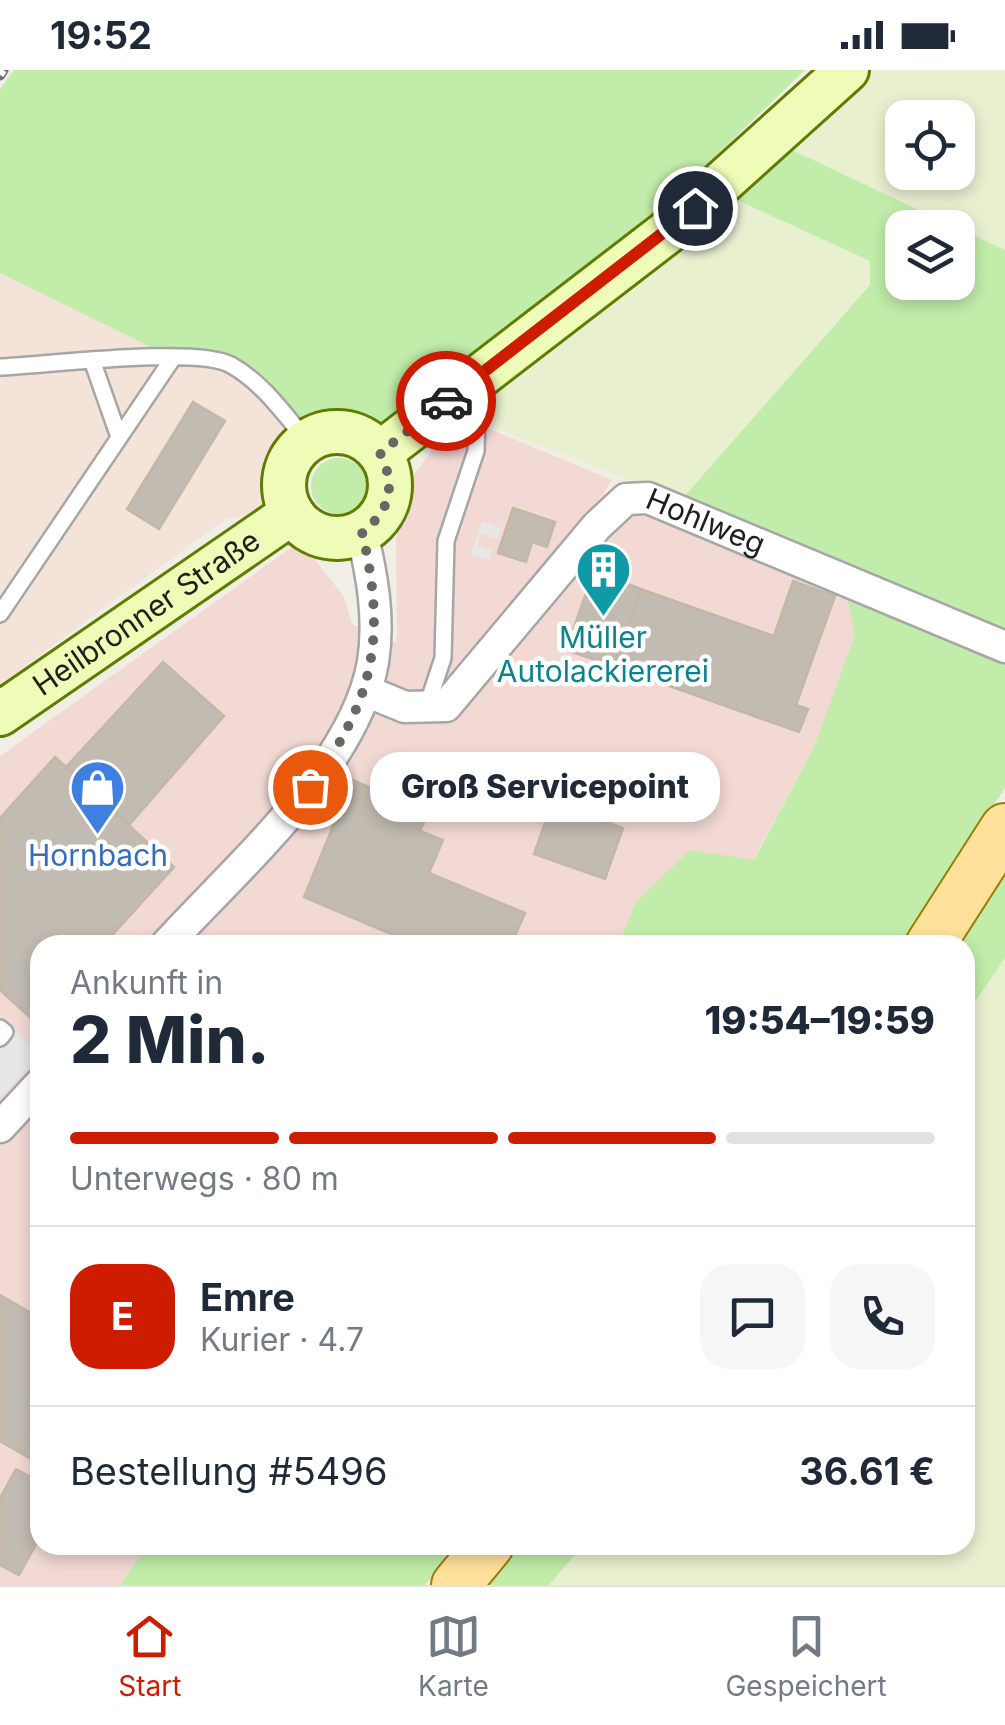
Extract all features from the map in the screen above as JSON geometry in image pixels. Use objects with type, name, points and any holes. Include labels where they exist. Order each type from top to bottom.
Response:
[{"type":"main road","points":[[937,935],[1005,828]]},
{"type":"main road","points":[[456,1585],[481,1555]]},
{"type":"street","points":[[380,453],[666,233],[848,70]]},
{"type":"street","points":[[175,935],[310,787],[344,740],[366,691],[374,658],[374,581],[362,532],[377,522],[390,488],[380,453],[368,442],[338,432],[308,441]]},
{"type":"street","name":"Heilbronner Straße","points":[[308,441],[296,452],[284,482],[292,514],[302,526],[331,538],[362,532]]},
{"type":"street","name":"Hohlweg","points":[[427,706],[446,706],[597,526],[626,499],[648,498],[1005,647]]},
{"type":"street","name":"Heilbronner Straße","points":[[0,714],[292,514]]},
{"type":"street","points":[[366,691],[404,706],[427,706]]},
{"type":"street","points":[[0,1127],[30,1095]]},
{"type":"lane","points":[[0,367],[191,356],[228,362],[260,386],[308,441]]},
{"type":"lane","points":[[0,614],[173,358]]},
{"type":"lane","points":[[93,362],[120,437]]},
{"type":"lane","points":[[427,706],[444,658],[446,541],[476,450],[477,416],[467,385]]},
{"type":"lane","points":[[0,1028],[5,1032],[0,1038]]},
{"type":"shaded area","points":[[0,273],[173,358],[228,363],[307,441],[287,466],[285,498],[292,513],[227,518],[0,684]]},
{"type":"shaded area","points":[[458,416],[612,480],[603,494],[856,597],[855,635],[813,749],[753,860],[636,902],[622,935],[30,935],[30,1555],[140,1555],[120,1585],[0,1585],[0,756],[292,547],[312,556],[344,597],[352,624],[397,643],[396,540],[412,477]]},
{"type":"shaded area","points":[[482,521],[501,528],[497,539],[481,533],[477,545],[493,551],[489,560],[471,554]]},
{"type":"shaded area","points":[[0,1016],[30,1045],[30,1066],[0,1098]]},
{"type":"green space","points":[[14,70],[805,70],[665,204],[399,437],[341,434],[307,441],[228,363],[173,358],[0,273],[0,89]]},
{"type":"green space","points":[[853,70],[1005,70],[1005,250],[975,236],[975,210],[920,210],[792,150]]},
{"type":"green space","points":[[792,150],[919,210],[885,210],[885,300],[975,300],[975,236],[1005,250],[1005,788],[907,935],[622,935],[636,902],[690,850],[754,860],[813,749],[855,635],[843,577],[682,499],[870,285],[870,261],[735,199]]},
{"type":"green space","points":[[735,199],[871,261],[870,285],[682,499],[492,427],[491,387]]},
{"type":"green space","points":[[339,458],[359,466],[367,486],[359,506],[339,514],[319,506],[311,486],[319,466]]},
{"type":"green space","points":[[1005,876],[1005,958],[975,1002],[975,935],[967,935]]},
{"type":"green space","points":[[1005,958],[1005,1585],[549,1585],[574,1555],[975,1555],[975,1002]]},
{"type":"green space","points":[[140,1555],[451,1555],[425,1585],[120,1585]]},
{"type":"green space","points":[[510,1555],[574,1555],[549,1585],[487,1585]]},
{"type":"building","points":[[193,402],[225,421],[159,529],[127,509]]},
{"type":"building","points":[[513,508],[555,522],[547,547],[532,542],[526,562],[498,553]]},
{"type":"building","name":"Müller Autolackiererei","points":[[594,571],[641,589],[613,666],[566,650]]},
{"type":"building","points":[[793,581],[835,596],[796,705],[808,709],[799,732],[613,666],[641,589],[774,636]]},
{"type":"building","points":[[163,662],[224,716],[129,825],[66,767]]},
{"type":"building","points":[[55,757],[174,867],[112,935],[30,935],[30,1017],[0,990],[0,818]]},
{"type":"building","points":[[352,780],[428,812],[420,831],[443,840],[429,873],[525,913],[515,935],[393,935],[304,897]]},
{"type":"building","points":[[552,803],[623,828],[605,879],[534,854]]},
{"type":"building","points":[[0,1295],[30,1312],[30,1458],[0,1441]]},
{"type":"building","points":[[16,1469],[30,1477],[30,1555],[19,1575],[0,1565],[0,1498]]},
{"type":"railway","points":[[0,75],[3,70]]},
{"type":"way so far","points":[[310,787],[344,740],[366,691],[374,658],[374,581],[362,532],[377,522],[386,506],[388,470],[380,453],[446,401]]},
{"type":"place","name":"Müller Autolackiererei","points":[[603,619]]},
{"type":"place","name":"Groß Servicepoint","points":[[310,787]]},
{"type":"place","name":"Hornbach","points":[[98,837]]},
{"type":"route","points":[[446,401],[695,208]]}]
